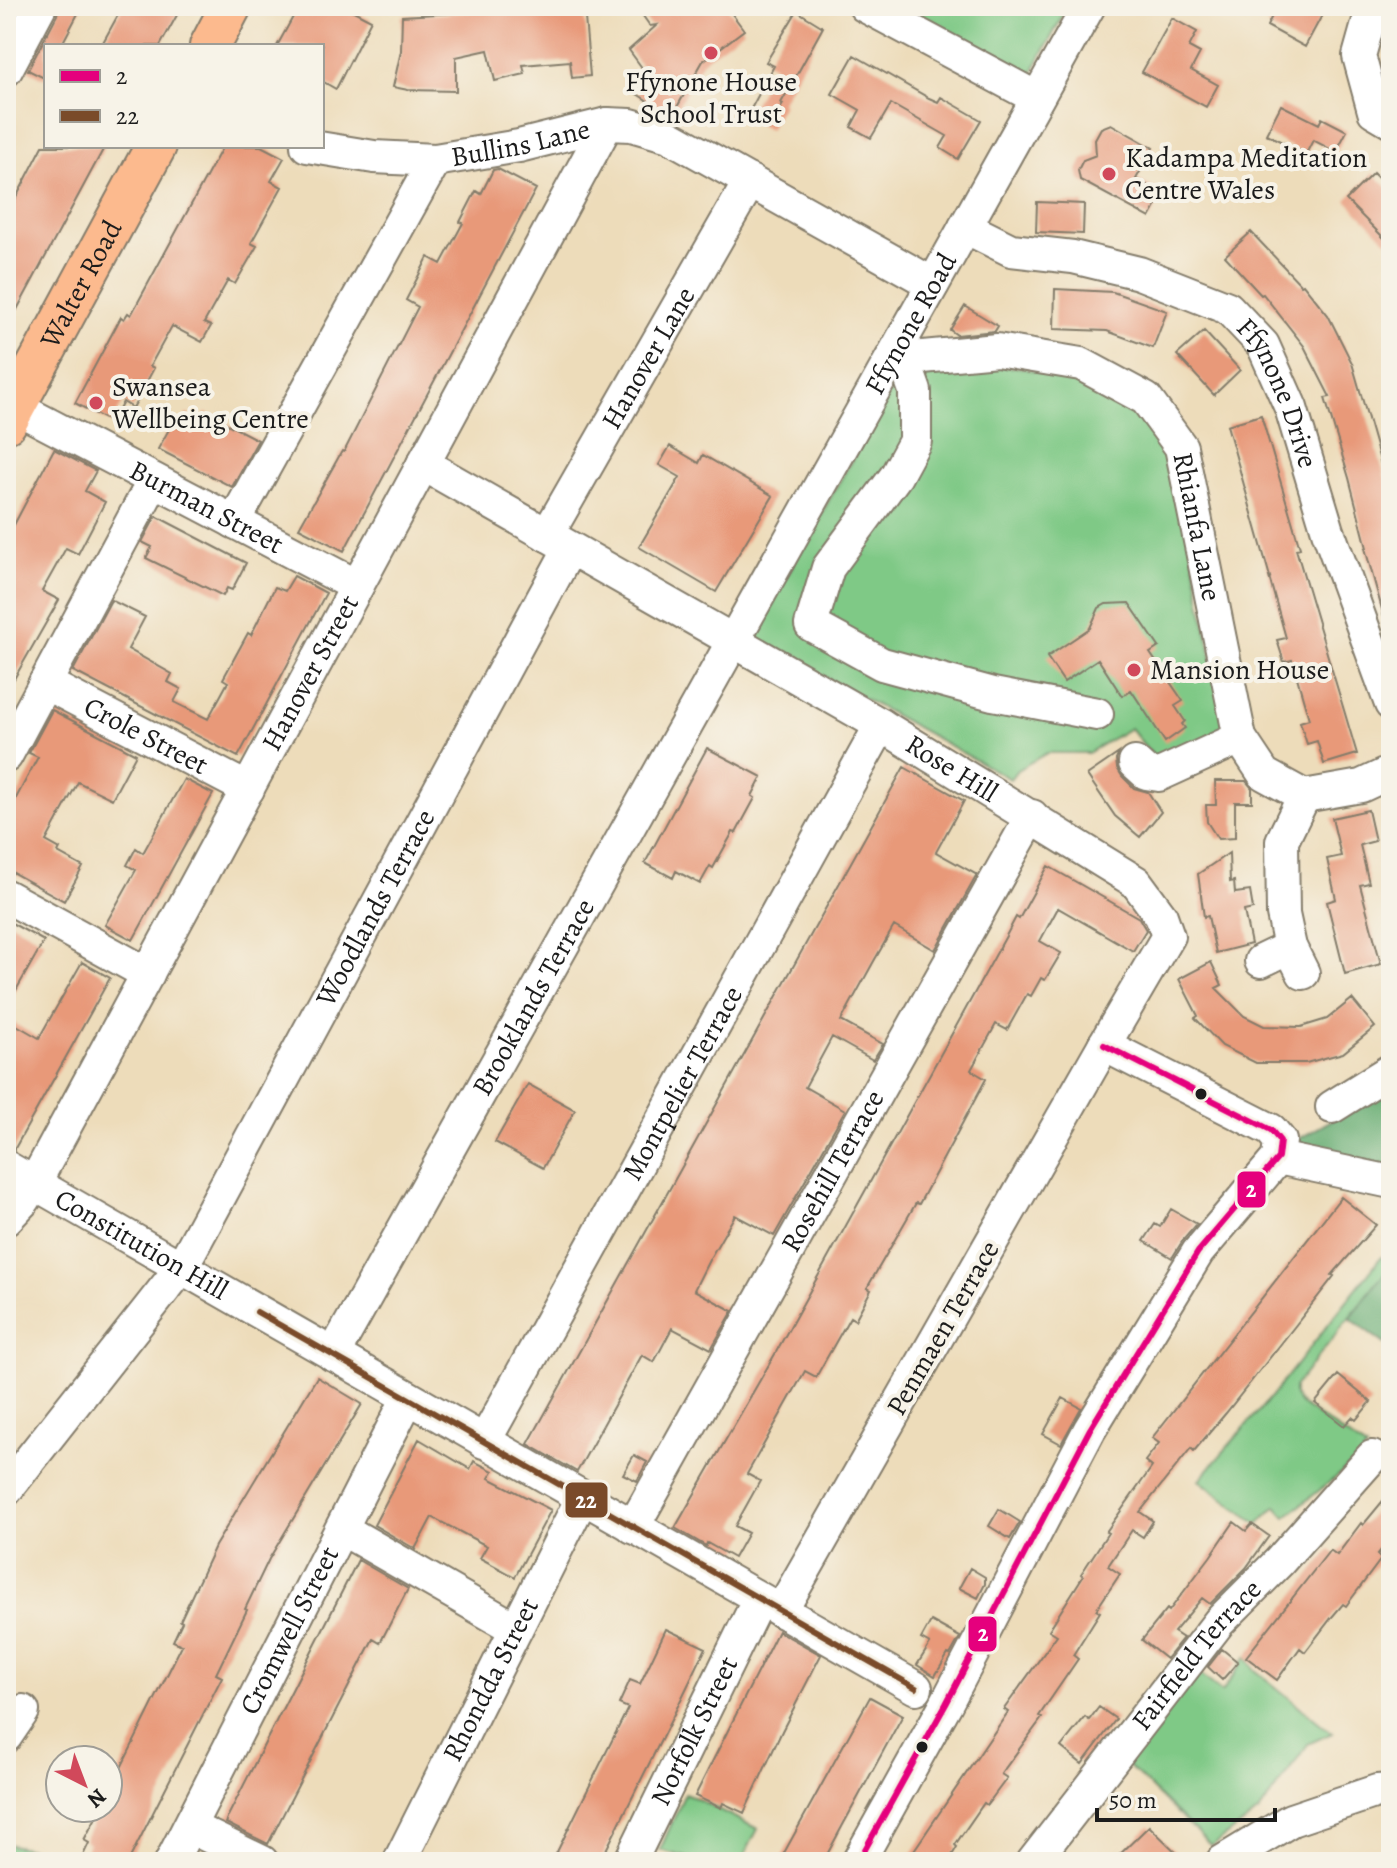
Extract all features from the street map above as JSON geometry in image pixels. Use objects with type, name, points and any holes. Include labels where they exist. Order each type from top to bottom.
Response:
[{"type":"main road","points":[[211,44],[231,6]]},
{"type":"main road","name":"Walter Road","points":[[10,415],[155,148]]},
{"type":"street","points":[[6,70],[40,6]]},
{"type":"street","points":[[865,6],[1037,98]]},
{"type":"street","name":"Ffynone Road","points":[[734,640],[897,360],[933,284],[1089,6]]},
{"type":"street","points":[[1373,6],[1359,56],[1374,111],[1391,121]]},
{"type":"street","name":"Bullins Lane","points":[[319,148],[374,157],[435,160],[519,146],[607,124],[631,125],[669,136],[933,284]]},
{"type":"street","name":"Hanover Street","points":[[6,1219],[34,1184],[607,124]]},
{"type":"street","points":[[234,522],[435,160]]},
{"type":"street","name":"Hanover Lane","points":[[558,542],[750,181]]},
{"type":"street","name":"Ffynone Drive","points":[[965,227],[1011,250],[1073,257],[1139,273],[1213,302],[1228,308],[1263,345],[1291,408],[1328,531],[1380,645],[1391,704]]},
{"type":"street","name":"Rhianfa Lane","points":[[897,360],[997,350],[1011,352],[1081,364],[1146,399],[1181,447],[1240,738]]},
{"type":"street","points":[[897,360],[915,391],[915,441],[896,476],[828,568],[811,625],[882,664],[993,694],[1097,714]]},
{"type":"street","name":"Burman Street","points":[[10,415],[154,480],[357,586]]},
{"type":"street","name":"Rose Hill","points":[[423,464],[881,725],[1136,882],[1161,916],[1168,936],[1104,1045]]},
{"type":"street","points":[[6,756],[154,480]]},
{"type":"street","name":"Woodlands Terrace","points":[[6,1490],[181,1268],[558,542]]},
{"type":"street","name":"Brooklands Terrace","points":[[333,1355],[734,640]]},
{"type":"street","name":"Crole Street","points":[[45,683],[248,789]]},
{"type":"street","name":"Montpelier Terrace","points":[[484,1442],[881,725]]},
{"type":"street","points":[[1135,763],[1146,773],[1159,775],[1240,738],[1264,774],[1304,796],[1361,786],[1391,772]]},
{"type":"street","points":[[1261,961],[1296,960],[1283,914],[1282,841],[1304,796]]},
{"type":"street","name":"Rosehill Terrace","points":[[633,1527],[1032,816]]},
{"type":"street","points":[[6,896],[148,974]]},
{"type":"street","points":[[1104,1045],[1271,1130],[1279,1150]]},
{"type":"street","name":"Penmaen Terrace","points":[[770,1605],[1104,1045]]},
{"type":"street","points":[[1332,1107],[1391,1070]]},
{"type":"street","points":[[1279,1150],[1391,1182]]},
{"type":"street","points":[[858,1862],[1099,1416],[1198,1252],[1279,1150]]},
{"type":"street","name":"Constitution Hill","points":[[6,1167],[916,1688]]},
{"type":"street","name":"Cromwell Street","points":[[171,1862],[408,1398]]},
{"type":"street","name":"Fairfield Terrace","points":[[1033,1862],[1219,1622],[1279,1562],[1372,1457]]},
{"type":"street","name":"Rhondda Street","points":[[399,1862],[582,1498]]},
{"type":"street","points":[[342,1529],[516,1629]]},
{"type":"street","name":"Norfolk Street","points":[[630,1862],[770,1605]]},
{"type":"street","points":[[1222,1862],[1291,1820],[1377,1791],[1391,1790]]},
{"type":"street","points":[[190,1827],[262,1862]]},
{"type":"green space","points":[[901,6],[1068,6],[1029,79]]},
{"type":"green space","points":[[1018,367],[1086,383],[1134,413],[1161,439],[1178,476],[1225,730],[1169,760],[1153,756],[1130,728],[1088,753],[1047,753],[1017,770],[1010,779],[752,637],[889,394],[916,370]]},
{"type":"green space","points":[[1391,1086],[1391,1171],[1293,1154],[1297,1140]]},
{"type":"green space","points":[[1391,1252],[1391,1265],[1294,1387],[1299,1403],[1366,1449],[1360,1458],[1286,1517],[1276,1506],[1258,1524],[1199,1480],[1271,1397],[1381,1257]]},
{"type":"green space","points":[[1391,1265],[1391,1353],[1390,1348],[1350,1318]]},
{"type":"green space","points":[[1246,1657],[1254,1669],[1332,1733],[1308,1744],[1259,1812],[1211,1846],[1122,1760],[1194,1669],[1222,1692]]},
{"type":"green space","points":[[685,1793],[758,1829],[741,1862],[703,1862],[660,1850]]},
{"type":"green space","points":[[6,1844],[36,1850],[35,1862],[6,1862]]},
{"type":"building","points":[[59,6],[82,6],[62,44],[44,44],[44,78],[28,70]]},
{"type":"building","points":[[123,6],[182,6],[161,44],[102,44]]},
{"type":"building","points":[[299,6],[344,6],[371,20],[336,89],[324,82],[324,44],[278,44]]},
{"type":"building","points":[[584,6],[590,76],[572,78],[570,61],[523,65],[525,74],[495,81],[488,50],[456,57],[456,91],[393,87],[401,51],[402,16],[472,12],[471,8]]},
{"type":"building","points":[[636,6],[726,6],[744,30],[703,61],[672,116],[637,94],[648,76],[629,50],[657,25],[650,26]]},
{"type":"building","points":[[1277,6],[1327,6],[1305,47],[1267,26]]},
{"type":"building","points":[[797,11],[823,27],[769,130],[746,118],[774,66],[766,62]]},
{"type":"building","points":[[1172,18],[1197,32],[1189,47],[1200,53],[1191,70],[1218,85],[1206,107],[1142,72]]},
{"type":"building","points":[[854,55],[929,98],[938,102],[941,97],[981,120],[958,159],[940,148],[947,136],[891,104],[871,138],[851,127],[860,110],[832,94]]},
{"type":"building","points":[[1281,105],[1319,124],[1322,118],[1347,131],[1336,152],[1313,140],[1306,154],[1266,134]]},
{"type":"building","name":"Kadampa Meditation Centre Wales","points":[[1111,124],[1153,148],[1136,179],[1163,194],[1150,218],[1080,180],[1078,170],[1083,160],[1096,155],[1095,139],[1101,128]]},
{"type":"building","points":[[43,146],[104,148],[6,330],[6,217]]},
{"type":"building","points":[[222,148],[265,148],[284,158],[271,181],[282,187],[251,243],[257,246],[235,284],[228,280],[204,323],[211,326],[202,342],[172,326],[150,366],[154,368],[133,408],[123,402],[112,423],[75,403],[121,317],[124,319],[128,313],[131,315]]},
{"type":"building","points":[[498,169],[536,189],[344,551],[299,528],[344,452],[418,307],[406,300],[428,257],[441,264],[476,191],[481,194],[493,170]]},
{"type":"building","points":[[1373,173],[1391,191],[1391,245],[1346,200]]},
{"type":"building","points":[[1037,202],[1084,204],[1083,234],[1036,232]]},
{"type":"building","points":[[1251,232],[1303,284],[1328,315],[1352,363],[1391,499],[1391,619],[1385,620],[1365,548],[1349,478],[1325,398],[1330,397],[1304,346],[1263,294],[1225,256]]},
{"type":"building","points":[[1055,289],[1113,292],[1167,311],[1153,348],[1107,331],[1054,329]]},
{"type":"building","points":[[965,306],[998,326],[995,331],[957,335],[950,330]]},
{"type":"building","points":[[1204,331],[1240,370],[1214,395],[1177,355]]},
{"type":"building","points":[[206,413],[258,440],[232,487],[158,449],[172,424],[179,428],[187,414],[201,422]]},
{"type":"building","points":[[1261,415],[1300,548],[1296,549],[1357,754],[1324,764],[1317,741],[1307,744],[1300,722],[1309,719],[1292,660],[1284,662],[1277,640],[1286,638],[1227,425]]},
{"type":"building","points":[[670,446],[699,463],[703,455],[773,496],[716,592],[639,547],[680,477],[659,465]]},
{"type":"building","points":[[54,449],[96,471],[85,491],[105,502],[78,554],[66,548],[42,591],[59,600],[6,693],[6,540]]},
{"type":"building","points":[[156,516],[246,563],[232,590],[227,588],[223,596],[146,558],[152,547],[142,542]]},
{"type":"building","points":[[294,576],[326,593],[238,757],[73,671],[111,600],[145,617],[128,649],[172,674],[168,682],[181,689],[174,702],[208,719],[228,682],[223,679],[248,633],[251,635],[275,587],[285,591]]},
{"type":"building","name":"Mansion House","points":[[1129,603],[1159,647],[1150,653],[1183,701],[1175,706],[1185,721],[1182,724],[1185,728],[1165,742],[1131,690],[1122,696],[1098,659],[1064,682],[1047,657],[1090,628],[1099,608],[1106,604]]},
{"type":"building","points":[[52,710],[136,754],[112,799],[78,782],[46,841],[60,849],[58,853],[83,867],[64,901],[6,869],[6,817],[38,757],[29,753]]},
{"type":"building","points":[[707,748],[762,777],[752,796],[755,798],[736,833],[733,832],[713,868],[710,866],[700,884],[676,871],[673,878],[645,863]]},
{"type":"building","points":[[1119,753],[1117,768],[1122,776],[1134,788],[1148,792],[1161,812],[1140,837],[1115,816],[1087,775]]},
{"type":"building","points":[[904,767],[964,801],[936,852],[977,875],[935,950],[894,926],[874,961],[841,1021],[883,1044],[873,1060],[832,1037],[805,1087],[845,1110],[774,1236],[735,1215],[709,1260],[694,1290],[733,1311],[711,1349],[672,1328],[654,1362],[642,1355],[577,1472],[528,1444]]},
{"type":"building","points":[[184,779],[213,794],[133,940],[105,925],[136,870],[127,865],[136,848],[143,853]]},
{"type":"building","points":[[1215,781],[1246,781],[1252,788],[1252,802],[1235,802],[1235,838],[1218,839],[1207,822],[1206,805],[1216,805]]},
{"type":"building","points":[[1368,810],[1375,841],[1360,845],[1369,883],[1360,885],[1381,964],[1345,974],[1327,902],[1336,899],[1327,859],[1341,856],[1332,818]]},
{"type":"building","points":[[1229,853],[1230,882],[1234,881],[1235,893],[1250,891],[1253,909],[1244,911],[1251,944],[1216,953],[1208,916],[1204,917],[1198,874]]},
{"type":"building","points":[[1048,866],[1139,918],[1146,930],[1133,951],[1058,908],[1040,941],[1061,953],[1045,980],[1041,978],[1031,996],[1027,994],[1007,1030],[996,1024],[971,1070],[986,1079],[919,1204],[916,1203],[867,1288],[871,1290],[855,1320],[850,1317],[816,1377],[805,1371],[747,1474],[760,1481],[735,1526],[748,1533],[734,1558],[707,1543],[706,1546],[675,1528],[775,1354],[1016,917],[1019,919]]},
{"type":"building","points":[[6,920],[44,941],[6,1008]]},
{"type":"building","points":[[82,962],[110,978],[14,1150],[6,1148],[6,1019],[39,1038]]},
{"type":"building","points":[[1211,962],[1222,985],[1216,988],[1244,1016],[1264,1026],[1301,1027],[1327,1019],[1352,999],[1375,1027],[1343,1053],[1306,1063],[1256,1063],[1222,1046],[1195,1018],[1198,1016],[1179,979]]},
{"type":"building","points":[[528,1084],[575,1110],[543,1168],[495,1142]]},
{"type":"building","points":[[1341,1197],[1376,1225],[1332,1275],[1226,1413],[1194,1451],[1191,1448],[1140,1512],[1153,1521],[1143,1537],[1132,1530],[1108,1566],[1120,1574],[1096,1610],[1100,1612],[1073,1655],[1078,1659],[1039,1716],[1042,1718],[1001,1774],[1007,1778],[987,1805],[984,1803],[955,1845],[957,1847],[948,1862],[906,1862],[1008,1712],[1004,1709],[1057,1635],[1049,1630],[1106,1532],[1152,1467],[1145,1461],[1159,1443],[1152,1438]]},
{"type":"building","points":[[1171,1209],[1197,1224],[1172,1258],[1144,1241],[1155,1224],[1160,1227]]},
{"type":"building","points":[[1338,1375],[1371,1402],[1356,1420],[1352,1417],[1344,1426],[1315,1403]]},
{"type":"building","points":[[317,1377],[362,1404],[269,1559],[216,1674],[222,1677],[128,1862],[80,1862],[89,1843],[84,1840],[92,1824],[124,1824],[124,1762],[182,1645],[173,1641],[215,1546]]},
{"type":"building","points":[[1063,1398],[1081,1408],[1061,1444],[1043,1434]]},
{"type":"building","points":[[419,1439],[470,1469],[474,1461],[493,1471],[489,1478],[551,1510],[515,1577],[480,1558],[487,1546],[432,1517],[415,1549],[374,1525]]},
{"type":"building","points":[[634,1455],[647,1462],[637,1481],[623,1474]]},
{"type":"building","points":[[1391,1491],[1391,1538],[1377,1555],[1381,1559],[1346,1606],[1343,1604],[1305,1652],[1300,1648],[1277,1680],[1246,1657],[1330,1550],[1337,1555]]},
{"type":"building","points":[[999,1509],[1020,1522],[1010,1539],[989,1526]]},
{"type":"building","points":[[1234,1522],[1246,1531],[1252,1524],[1269,1536],[1246,1568],[1210,1604],[1202,1598],[1174,1632],[1183,1638],[1166,1659],[1142,1640],[1167,1609],[1169,1611]]},
{"type":"building","points":[[358,1560],[408,1589],[380,1643],[373,1639],[268,1844],[226,1823],[226,1820]]},
{"type":"building","points":[[970,1568],[985,1577],[978,1598],[959,1588]]},
{"type":"building","points":[[931,1621],[960,1637],[935,1676],[917,1665],[930,1644],[921,1639]]},
{"type":"building","points":[[666,1629],[706,1648],[673,1716],[600,1862],[552,1862],[628,1708],[619,1704],[630,1680],[640,1684]]},
{"type":"building","points":[[778,1631],[821,1655],[744,1813],[723,1803],[721,1808],[695,1796]]},
{"type":"building","points":[[1222,1649],[1238,1662],[1222,1680],[1208,1667]]},
{"type":"building","points":[[870,1697],[903,1715],[823,1862],[779,1862]]},
{"type":"building","points":[[1099,1707],[1116,1719],[1082,1764],[1061,1747],[1085,1717],[1089,1720]]},
{"type":"building","points":[[1149,1826],[1186,1862],[1112,1862]]},
{"type":"transit line","name":"2","points":[[858,1862],[946,1704],[1090,1429],[1198,1252],[1278,1158],[1280,1141],[1271,1130],[1104,1045]]},
{"type":"transit line","name":"22","points":[[257,1312],[916,1688]]},
{"type":"place","name":"Ffynone House School Trust","points":[[711,53]]},
{"type":"place","name":"Kadampa Meditation Centre Wales","points":[[1109,174]]},
{"type":"place","name":"Swansea Wellbeing Centre","points":[[96,403]]},
{"type":"place","name":"Mansion House","points":[[1134,670]]}]
